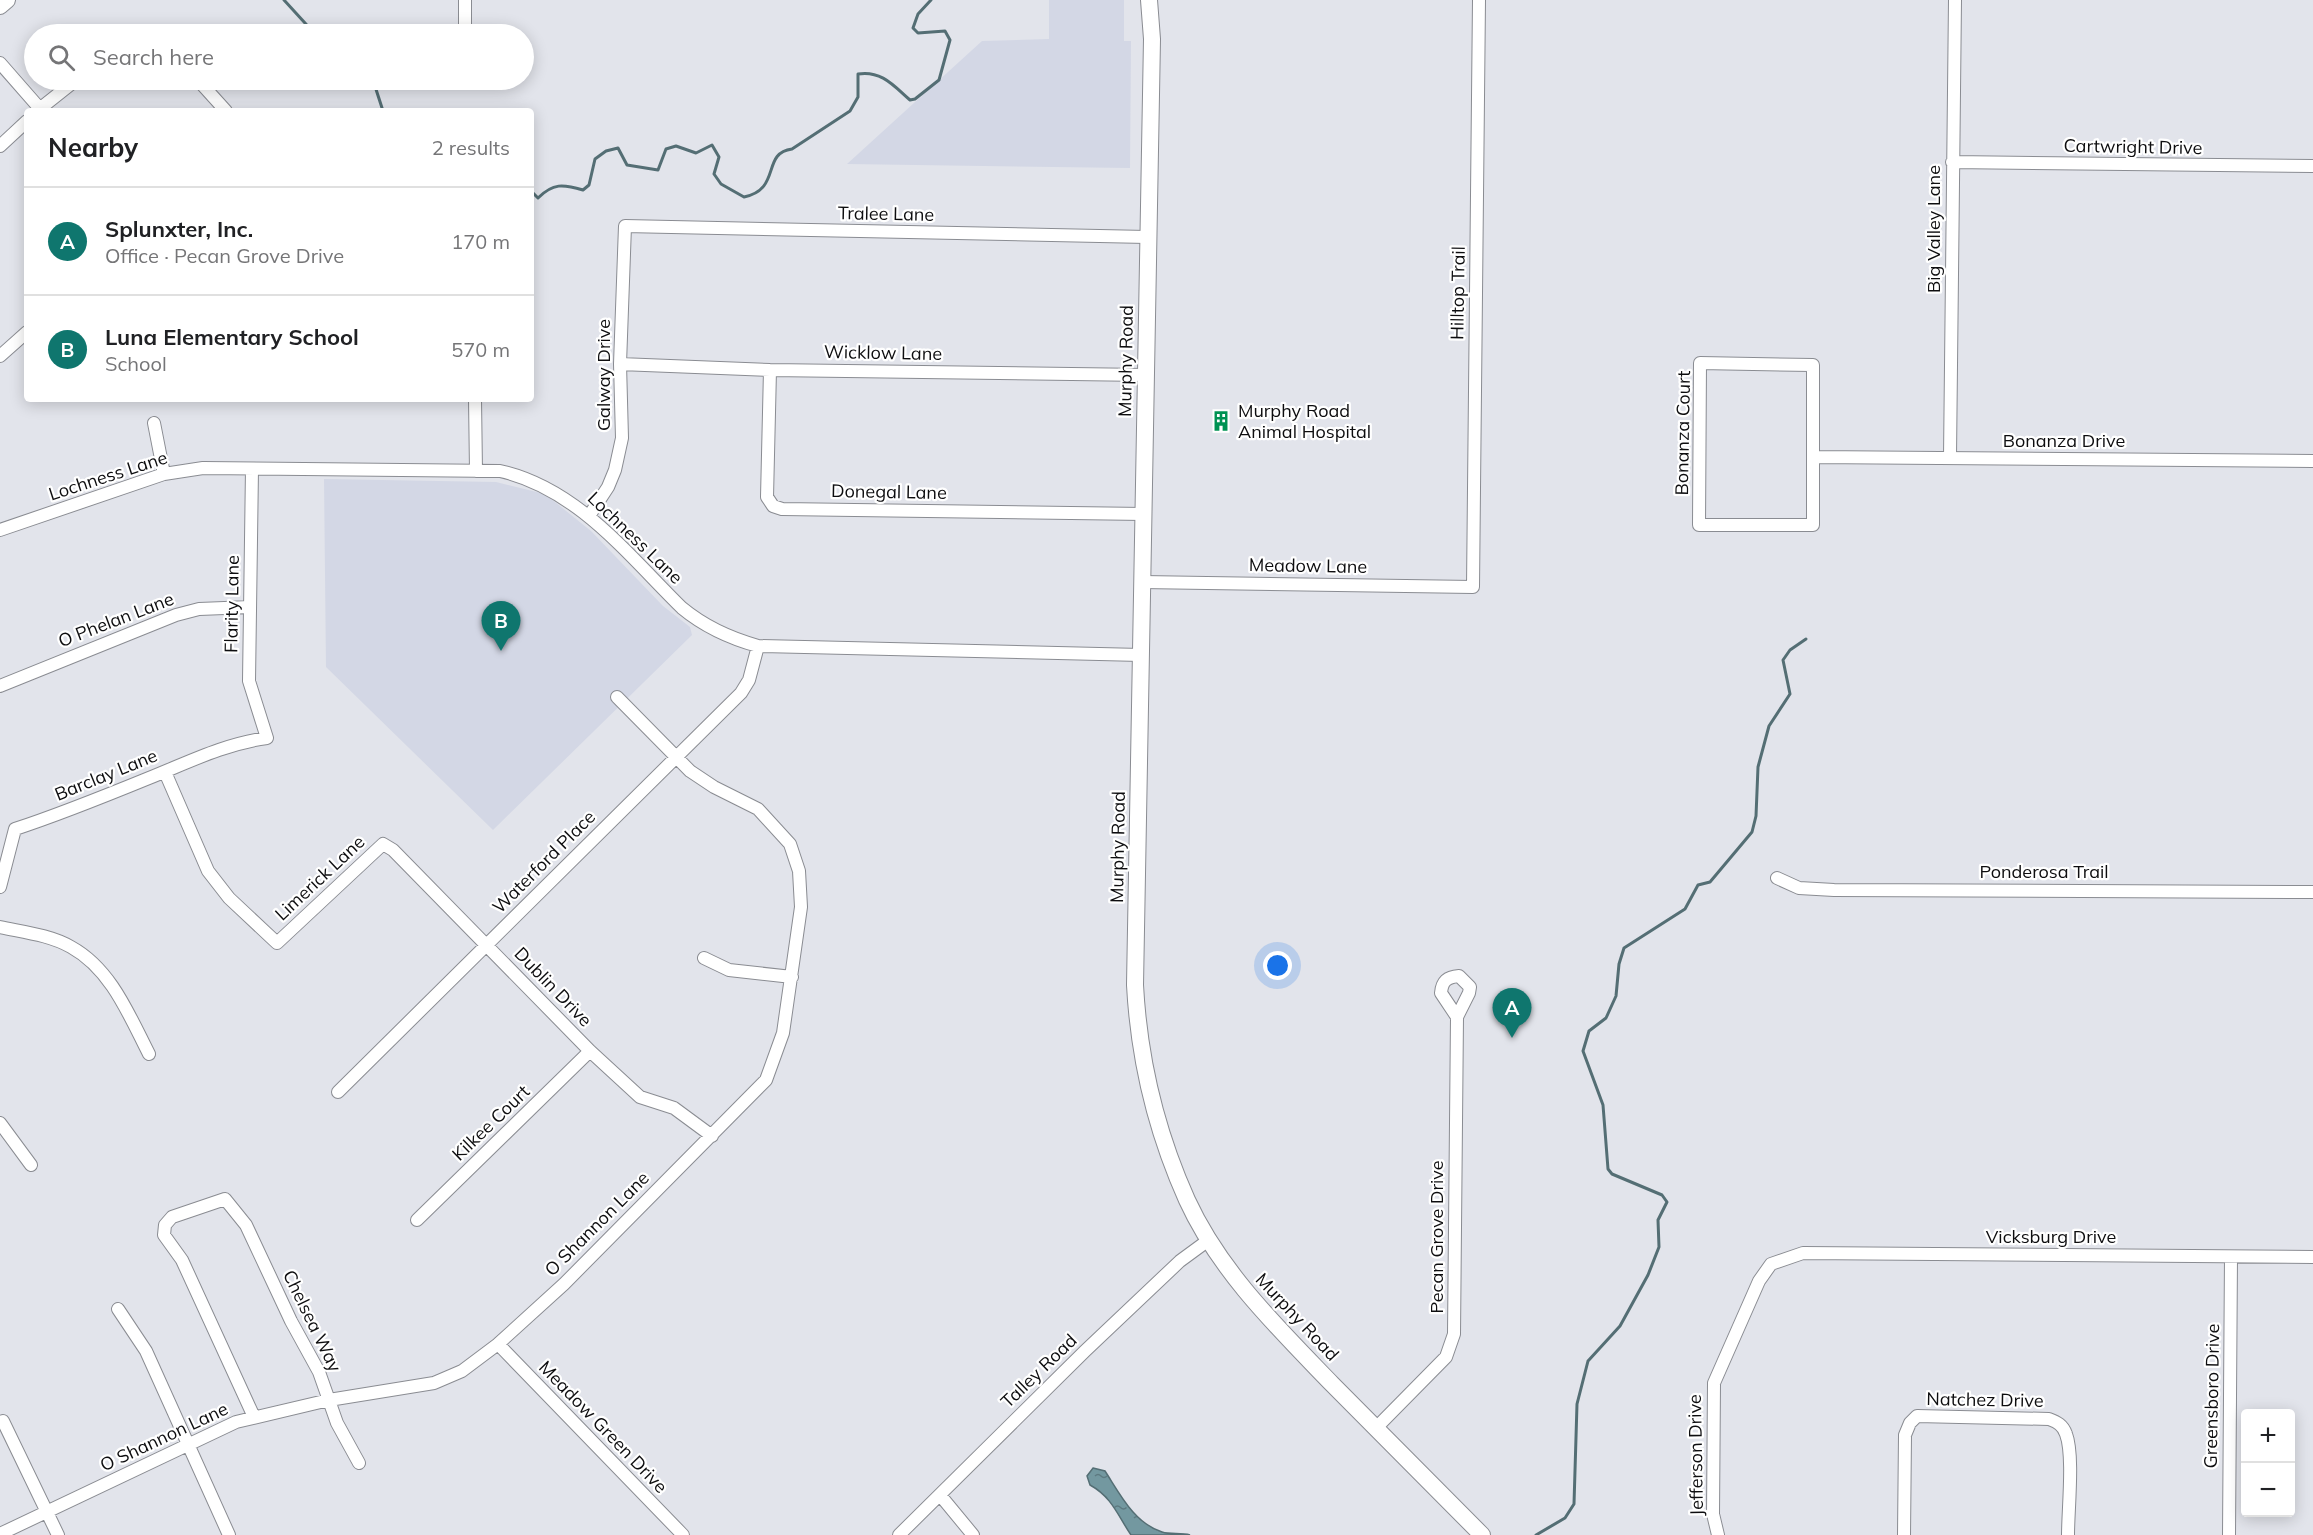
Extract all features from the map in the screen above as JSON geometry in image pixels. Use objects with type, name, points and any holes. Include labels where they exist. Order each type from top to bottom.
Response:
[{"type":"main road","points":[[0,6],[7,0]]},
{"type":"main road","name":"Murphy Road","points":[[1149,0],[1152,39],[1135,960],[1140,1045],[1149,1092],[1187,1201],[1256,1306],[1482,1535]]},
{"type":"main road","name":"Murphy Road","points":[[1152,39],[1160,0]]},
{"type":"street","points":[[465,0],[465,24]]},
{"type":"street","name":"Hilltop Trail","points":[[1473,587],[1479,0]]},
{"type":"street","name":"Big Valley Lane","points":[[1950,458],[1955,0]]},
{"type":"street","points":[[0,63],[38,108]]},
{"type":"street","points":[[42,108],[64,90]]},
{"type":"street","points":[[207,90],[223,108]]},
{"type":"street","points":[[0,146],[24,124]]},
{"type":"street","name":"Cartwright Drive","points":[[1952,162],[2313,166]]},
{"type":"street","name":"Tralee Lane","points":[[625,226],[1148,237]]},
{"type":"street","name":"Galway Drive","points":[[588,516],[608,487],[620,455],[623,398],[620,364],[625,226]]},
{"type":"street","points":[[0,356],[24,335]]},
{"type":"street","name":"Bonanza Court","points":[[1700,363],[1814,364],[1814,457],[1813,525],[1699,525],[1700,363]]},
{"type":"street","name":"Wicklow Lane","points":[[620,364],[770,370],[1146,375]]},
{"type":"street","name":"Donegal Lane","points":[[770,370],[767,497],[773,506],[782,509],[1144,514]]},
{"type":"street","points":[[475,402],[476,471]]},
{"type":"street","points":[[154,423],[164,474]]},
{"type":"street","name":"Bonanza Drive","points":[[1814,457],[2313,461]]},
{"type":"street","name":"Lochness Lane","points":[[0,530],[164,474],[203,468],[500,471],[537,482],[569,500],[698,622],[736,640],[758,646],[1141,655]]},
{"type":"street","name":"Flarity Lane","points":[[252,469],[249,681],[267,738]]},
{"type":"street","name":"Meadow Lane","points":[[1142,582],[1473,587]]},
{"type":"street","name":"O Phelan Lane","points":[[0,686],[176,615],[199,609],[250,607]]},
{"type":"street","name":"Waterford Place","points":[[338,1092],[741,693],[749,680],[758,646]]},
{"type":"street","name":"O Shannon Lane","points":[[0,1534],[236,1422],[328,1400],[434,1383],[462,1371],[498,1344],[564,1284],[712,1136],[771,1072],[783,1033],[801,907],[799,871],[790,844],[758,809],[714,787],[690,771],[617,697]]},
{"type":"street","name":"Barclay Lane","points":[[0,887],[15,829],[74,809],[213,750],[238,742],[267,738]]},
{"type":"street","name":"Limerick Lane","points":[[165,772],[207,871],[229,898],[277,943],[383,844]]},
{"type":"street","name":"Dublin Drive","points":[[383,844],[393,850],[590,1051],[639,1097],[674,1108],[712,1136]]},
{"type":"street","name":"Ponderosa Trail","points":[[1777,878],[1799,888],[1834,890],[2313,892]]},
{"type":"street","points":[[0,927],[62,943],[92,962],[113,985],[149,1054]]},
{"type":"street","points":[[704,958],[729,970],[792,977]]},
{"type":"street","name":"Pecan Grove Drive","points":[[1376,1428],[1446,1357],[1455,1334],[1457,1017]]},
{"type":"street","name":"Kilkee Court","points":[[417,1220],[590,1051]]},
{"type":"street","points":[[0,1123],[31,1165]]},
{"type":"street","name":"Chelsea Way","points":[[254,1417],[182,1260],[164,1235],[165,1225],[172,1217],[225,1199],[246,1225],[291,1321],[319,1372],[337,1423],[359,1463]]},
{"type":"street","name":"Talley Road","points":[[899,1535],[1108,1329],[1180,1261],[1210,1239]]},
{"type":"street","name":"Vicksburg Drive","points":[[1790,1256],[1803,1253],[2313,1257]]},
{"type":"street","name":"Jefferson Drive","points":[[1718,1535],[1713,1514],[1714,1383],[1759,1281],[1772,1264],[1790,1256]]},
{"type":"street","name":"Greensboro Drive","points":[[2229,1535],[2231,1257]]},
{"type":"street","points":[[118,1309],[146,1352],[229,1535]]},
{"type":"street","name":"Meadow Green Drive","points":[[498,1344],[683,1535]]},
{"type":"street","name":"Natchez Drive","points":[[1904,1535],[1905,1435],[1910,1423],[1917,1416],[2049,1419],[2061,1424],[2067,1434],[2069,1452],[2068,1535]]},
{"type":"street","points":[[3,1420],[58,1535]]},
{"type":"street","points":[[940,1495],[973,1535]]},
{"type":"shaded area","points":[[1049,0],[1124,0],[1124,41],[1131,41],[1130,168],[847,164],[982,41],[1049,39]]},
{"type":"shaded area","points":[[324,479],[496,482],[545,494],[591,531],[663,606],[690,627],[692,635],[493,830],[326,667]]},
{"type":"water","points":[[1093,1468],[1105,1471],[1122,1498],[1143,1522],[1162,1532],[1190,1535],[1131,1535],[1114,1507],[1104,1495],[1090,1485],[1087,1476]]},
{"type":"waterway","points":[[284,0],[306,24]]},
{"type":"waterway","points":[[534,194],[538,198],[559,186],[583,190],[589,185],[595,159],[606,151],[618,148],[627,165],[658,170],[666,149],[676,146],[696,153],[712,145],[719,157],[714,174],[721,184],[744,197],[756,193],[768,179],[777,157],[850,111],[858,97],[858,74],[874,74],[893,85],[910,100],[915,99],[939,80],[950,40],[945,31],[918,33],[913,28],[918,14],[931,0]]},
{"type":"waterway","points":[[376,90],[382,108]]},
{"type":"waterway","points":[[1536,1535],[1565,1518],[1574,1504],[1577,1404],[1588,1361],[1620,1326],[1648,1275],[1659,1247],[1658,1220],[1667,1202],[1662,1195],[1612,1174],[1608,1169],[1603,1105],[1583,1051],[1589,1031],[1606,1018],[1616,996],[1619,964],[1624,948],[1685,909],[1698,885],[1710,882],[1752,832],[1756,816],[1758,767],[1769,726],[1790,694],[1783,660],[1790,650],[1806,639]]},
{"type":"place","name":"Murphy Road Animal Hospital","points":[[1221,421]]},
{"type":"place","name":"Luna Elementary School","points":[[501,651]]},
{"type":"place","name":"Splunxter, Inc.","points":[[1512,1038]]}]
